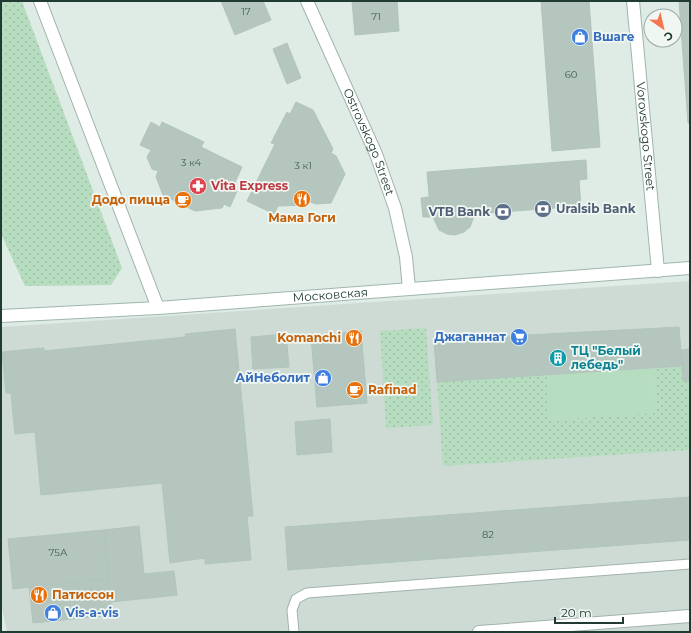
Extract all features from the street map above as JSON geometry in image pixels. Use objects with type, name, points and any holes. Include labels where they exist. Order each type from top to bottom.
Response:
[{"type":"street","points":[[40,1],[91,129],[158,308]]},
{"type":"street","name":"Ostrovskogo Street","points":[[307,1],[376,154],[395,208],[406,257],[409,290]]},
{"type":"street","name":"Vorovskogo Street","points":[[633,1],[658,271]]},
{"type":"street","name":"Московская","points":[[1,316],[158,308],[690,268]]},
{"type":"street","points":[[478,632],[690,616]]},
{"type":"lane","points":[[294,632],[292,610],[296,599],[307,593],[690,564]]},
{"type":"shaded area","points":[[690,281],[690,632],[7,632],[1,603],[1,327]]},
{"type":"green space","points":[[1,1],[22,1],[122,268],[111,285],[25,286],[1,234]]},
{"type":"green space","points":[[426,328],[433,425],[386,428],[380,331]]},
{"type":"green space","points":[[682,366],[683,381],[690,381],[690,450],[443,466],[437,382],[547,375],[550,420],[657,412],[654,368]]},
{"type":"green space","points":[[654,368],[657,413],[549,420],[547,375]]},
{"type":"building","points":[[221,1],[263,1],[271,20],[235,35]]},
{"type":"building","points":[[352,1],[397,1],[399,31],[355,35]]},
{"type":"building","points":[[541,1],[589,1],[600,147],[552,151]]},
{"type":"building","points":[[679,1],[690,1],[690,123],[688,123],[682,48],[683,8],[680,8]]},
{"type":"building","points":[[287,43],[301,78],[287,84],[273,49]]},
{"type":"building","points":[[296,102],[313,110],[333,149],[331,153],[336,156],[345,174],[331,203],[316,204],[308,201],[306,205],[278,206],[274,214],[247,201],[275,144],[271,143],[287,112],[290,114]]},
{"type":"building","points":[[151,122],[160,127],[162,122],[204,142],[201,147],[242,167],[232,189],[237,191],[230,207],[224,204],[222,208],[195,211],[163,195],[156,177],[158,171],[152,169],[147,157],[151,150],[140,145]]},
{"type":"building","points":[[586,160],[587,179],[579,180],[581,206],[475,214],[470,227],[464,232],[455,235],[447,234],[439,230],[433,217],[431,217],[427,172]]},
{"type":"building","points":[[429,197],[431,217],[423,217],[421,198]]},
{"type":"building","name":"ТЦ \"Белый лебедь\"","points":[[679,327],[682,366],[437,382],[434,340]]},
{"type":"building","points":[[235,329],[253,516],[247,516],[251,560],[205,564],[205,558],[170,563],[162,483],[41,495],[35,432],[15,434],[11,393],[6,393],[2,352],[44,348],[44,351],[186,337],[185,334]]},
{"type":"building","points":[[361,331],[367,403],[317,407],[311,336]]},
{"type":"building","points":[[286,334],[289,367],[253,369],[251,337]]},
{"type":"building","points":[[690,349],[690,381],[683,381],[681,350]]},
{"type":"building","points":[[330,419],[332,452],[297,455],[295,422]]},
{"type":"building","points":[[690,497],[690,540],[288,570],[285,527]]},
{"type":"building","points":[[139,526],[144,574],[174,571],[177,595],[111,602],[104,530]]},
{"type":"building","points":[[104,530],[108,579],[13,589],[8,539]]},
{"type":"building","points":[[108,579],[112,615],[33,623],[29,587]]},
{"type":"place","name":"Вшаге","points":[[580,37]]},
{"type":"place","name":"Vita Express","points":[[198,186]]},
{"type":"place","name":"Мама Гоги","points":[[302,199]]},
{"type":"place","name":"Додо пицца","points":[[183,200]]},
{"type":"place","name":"Uralsib Bank","points":[[543,209]]},
{"type":"place","name":"VTB Bank","points":[[503,212]]},
{"type":"place","name":"Джаганнат","points":[[519,337]]},
{"type":"place","name":"Komanchi","points":[[354,338]]},
{"type":"place","name":"ТЦ \"Белый лебедь\"","points":[[558,358]]},
{"type":"place","name":"АйНеболит","points":[[323,378]]},
{"type":"place","name":"Rafinad","points":[[355,390]]},
{"type":"place","name":"Патиссон","points":[[39,595]]},
{"type":"place","name":"Vis-a-vis","points":[[53,613]]}]
